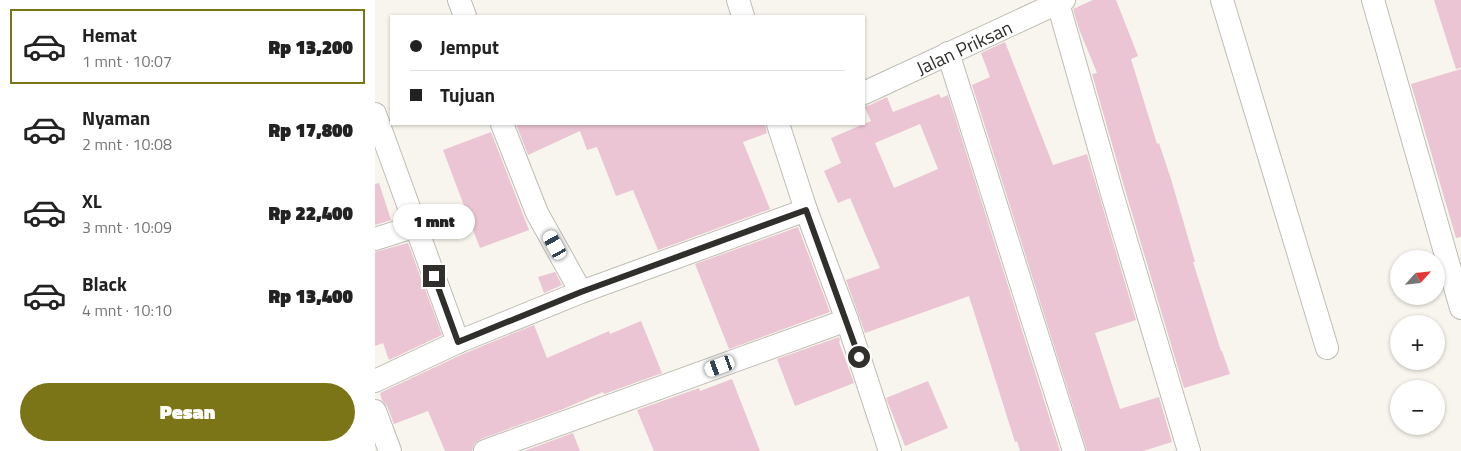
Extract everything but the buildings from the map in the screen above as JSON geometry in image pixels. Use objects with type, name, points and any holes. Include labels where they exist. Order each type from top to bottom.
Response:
[{"type":"street","points":[[459,0],[465,15]]},
{"type":"street","points":[[738,0],[743,15]]},
{"type":"street","points":[[1222,0],[1327,348]]},
{"type":"street","points":[[1373,0],[1461,308]]},
{"type":"street","points":[[1061,1],[1113,197],[1189,451]]},
{"type":"street","name":"Jalan Priksan","points":[[865,92],[1061,1]]},
{"type":"street","points":[[948,53],[1074,451]]},
{"type":"street","points":[[375,114],[458,342]]},
{"type":"street","points":[[502,125],[537,214],[581,292]]},
{"type":"street","points":[[785,126],[806,210],[847,320],[889,451]]},
{"type":"street","points":[[375,381],[458,342],[581,292],[806,210]]},
{"type":"street","points":[[375,239],[416,226]]},
{"type":"street","points":[[485,451],[847,320]]},
{"type":"street","points":[[375,411],[390,451]]},
{"type":"route","points":[[434,276],[458,342],[581,292],[806,210],[833,280],[859,357]]}]
